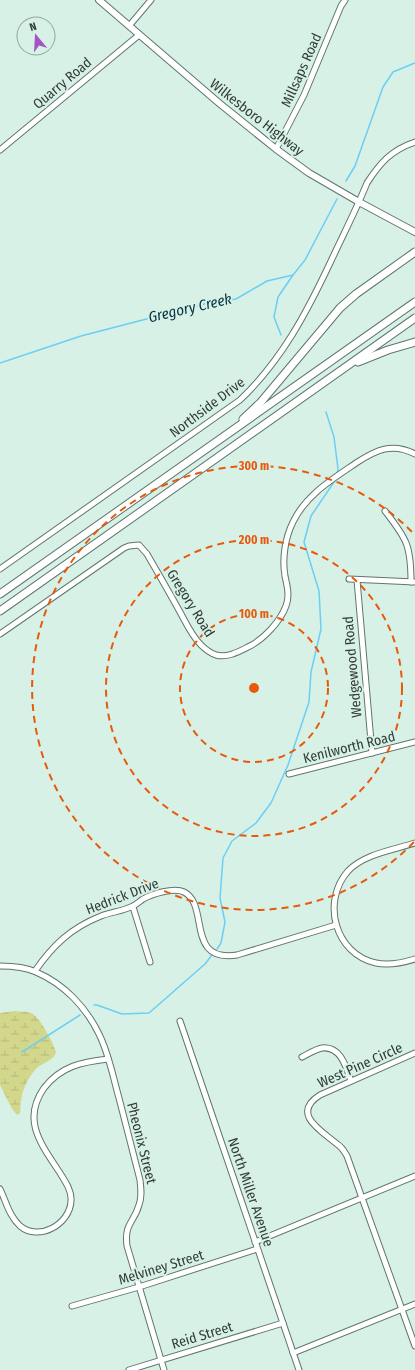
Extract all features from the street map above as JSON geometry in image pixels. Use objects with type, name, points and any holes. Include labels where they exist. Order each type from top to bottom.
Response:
[{"type":"highway","points":[[198,455],[230,430],[260,402],[340,308],[356,294],[415,252]]},
{"type":"highway","points":[[0,594],[415,302]]},
{"type":"highway","points":[[0,611],[415,318]]},
{"type":"highway","points":[[332,377],[373,356],[415,342]]},
{"type":"main road","name":"Wilkesboro Highway","points":[[99,0],[215,100],[276,149],[309,172],[359,202],[415,232]]},
{"type":"street","points":[[129,26],[151,0]]},
{"type":"street","name":"Millsaps Road","points":[[276,149],[299,107],[341,6],[345,0]]},
{"type":"street","name":"Quarry Road","points":[[0,150],[140,35]]},
{"type":"street","name":"Northside Drive","points":[[0,569],[240,400],[254,386],[284,348],[298,326],[367,183],[385,158],[394,151],[415,142]]},
{"type":"street","name":"Gregory Road","points":[[0,634],[124,548],[139,545],[147,554],[188,627],[200,644],[207,651],[216,655],[226,656],[235,653],[251,646],[265,635],[277,621],[286,606],[288,596],[284,558],[286,540],[292,524],[301,508],[312,495],[362,460],[380,450],[394,448],[407,450],[415,454]]},
{"type":"street","points":[[349,579],[413,582],[410,552],[405,539],[385,511]]},
{"type":"street","name":"Wedgewood Road","points":[[357,580],[372,753]]},
{"type":"street","name":"Kenilworth Road","points":[[289,774],[415,742]]},
{"type":"street","points":[[415,843],[373,856],[360,862],[349,871],[340,882],[335,896],[334,910],[336,924],[341,938],[351,950],[362,958],[376,963],[391,964],[415,959]]},
{"type":"street","name":"Hedrick Drive","points":[[35,971],[46,955],[73,930],[103,916],[133,906],[156,893],[182,891],[190,895],[194,903],[204,943],[219,955],[237,955],[336,924]]},
{"type":"street","points":[[133,906],[150,962]]},
{"type":"street","points":[[0,966],[35,971]]},
{"type":"street","name":"Pheonix Street","points":[[35,971],[60,986],[72,996],[87,1013],[100,1035],[108,1059],[140,1180],[142,1193],[139,1206],[128,1226],[126,1236],[127,1246],[164,1370]]},
{"type":"street","name":"North Miller Avenue","points":[[180,1021],[299,1370]]},
{"type":"street","points":[[302,1057],[319,1049],[329,1049],[340,1055],[351,1081]]},
{"type":"street","name":"West Pine Circle","points":[[362,1197],[343,1150],[311,1122],[308,1115],[309,1107],[313,1100],[351,1081],[415,1053]]},
{"type":"street","points":[[0,1188],[10,1213],[20,1225],[28,1231],[38,1233],[47,1231],[64,1220],[70,1211],[72,1200],[69,1189],[41,1144],[36,1133],[34,1108],[39,1096],[49,1082],[62,1071],[78,1064],[108,1059]]},
{"type":"street","points":[[255,1242],[415,1176]]},
{"type":"street","points":[[362,1197],[415,1346]]},
{"type":"street","name":"Melviney Street","points":[[72,1306],[139,1287],[257,1249]]},
{"type":"street","points":[[293,1353],[415,1304]]},
{"type":"street","name":"Reid Street","points":[[129,1370],[282,1323]]},
{"type":"green space","points":[[15,1011],[29,1012],[35,1015],[46,1030],[56,1052],[53,1058],[35,1070],[30,1077],[23,1093],[20,1113],[17,1115],[12,1109],[0,1085],[0,1013]]},
{"type":"waterway","name":"Gregory Creek","points":[[346,181],[355,166],[383,87],[393,72],[415,63]]},
{"type":"waterway","name":"Gregory Creek","points":[[0,363],[81,336],[208,303],[236,299],[267,281],[293,275],[305,260],[337,199]]},
{"type":"waterway","points":[[281,335],[274,317],[278,297],[293,275]]},
{"type":"waterway","points":[[326,412],[334,437],[338,469],[337,474]]},
{"type":"waterway","points":[[217,949],[221,943],[225,922],[220,898],[223,858],[232,841],[256,823],[271,803],[288,765],[309,702],[311,672],[321,629],[319,591],[304,542],[311,516],[336,479]]},
{"type":"waterway","points":[[94,1005],[122,1014],[149,1013],[205,964],[212,955]]},
{"type":"waterway","points":[[22,1052],[80,1015]]}]
